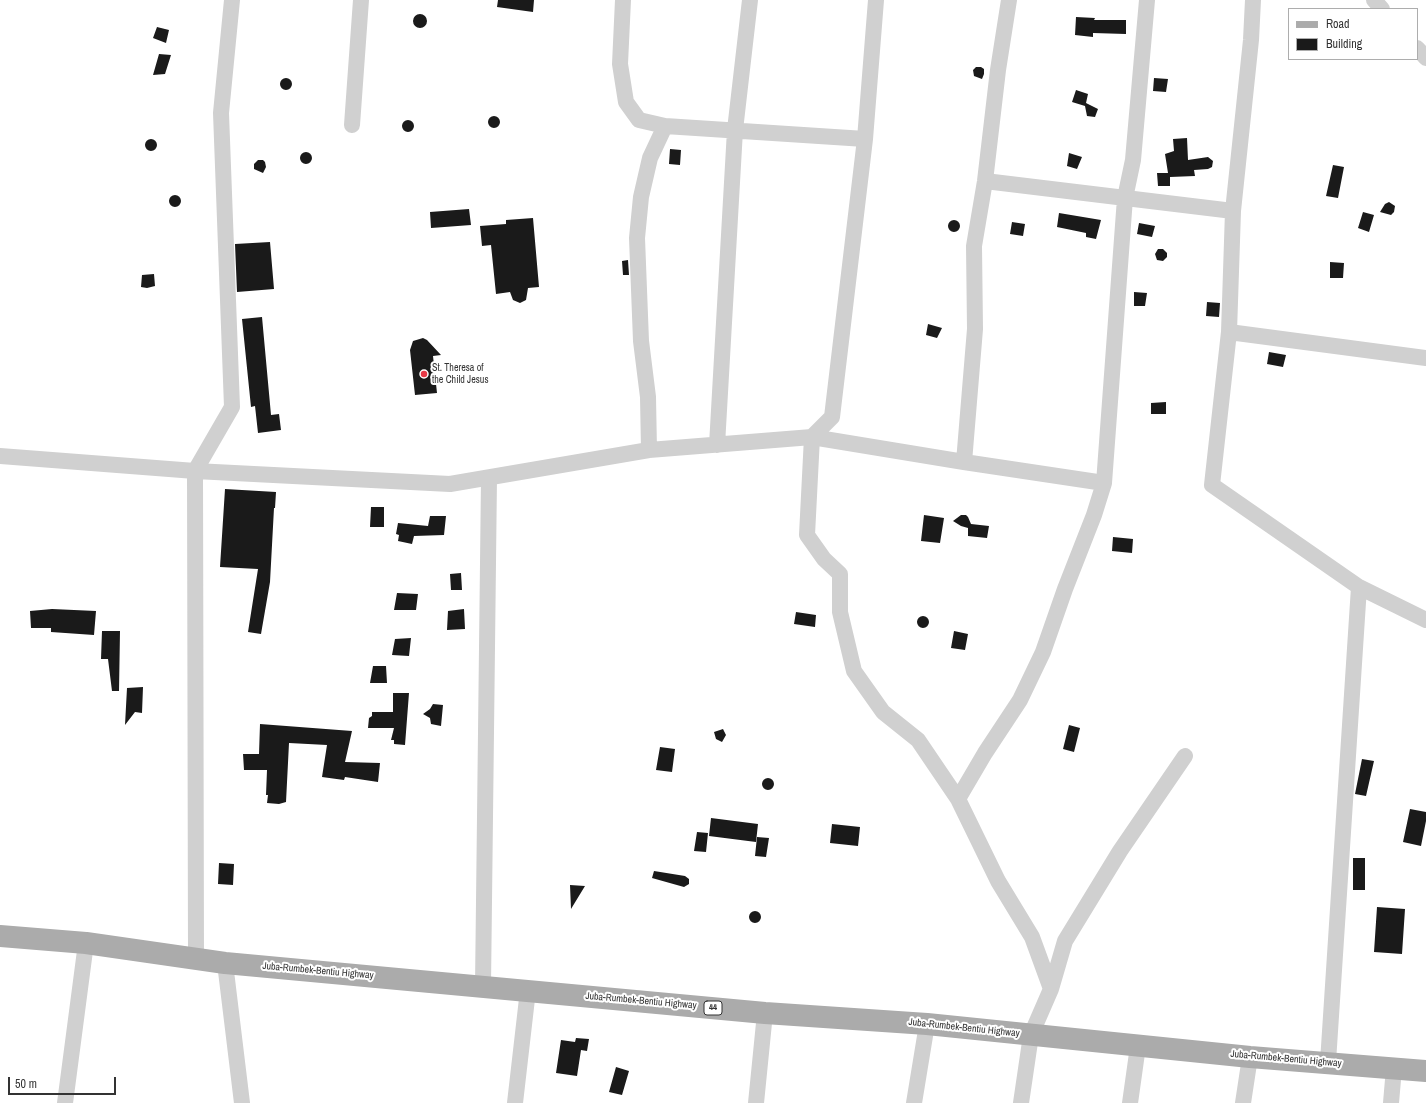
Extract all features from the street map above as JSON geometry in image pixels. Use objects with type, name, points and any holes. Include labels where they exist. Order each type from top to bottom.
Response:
[{"type":"main road","name":"Juba-Rumbek-Bentiu Highway","points":[[0,936],[86,943],[225,963],[765,1013],[927,1024],[1250,1057],[1328,1062],[1426,1071]]},
{"type":"street","points":[[196,958],[196,471],[232,407],[221,113],[232,0]]},
{"type":"street","points":[[352,125],[361,0]]},
{"type":"street","points":[[623,0],[620,64],[626,102],[639,120],[665,126],[865,139]]},
{"type":"street","points":[[717,444],[735,130],[750,0]]},
{"type":"street","points":[[876,0],[865,139],[832,417],[812,437],[808,535],[824,559],[840,574],[840,612],[854,671],[883,712],[918,740],[958,799],[998,881],[1032,937],[1051,989]]},
{"type":"street","points":[[964,462],[975,329],[974,246],[986,181],[998,70],[1009,0]]},
{"type":"street","points":[[958,799],[985,753],[1020,700],[1043,652],[1065,588],[1094,515],[1104,483],[1125,198],[1133,160],[1147,0]]},
{"type":"street","points":[[1253,0],[1251,40],[1233,210],[1229,332],[1212,486],[1359,587],[1426,620]]},
{"type":"street","points":[[1374,0],[1381,8]]},
{"type":"street","points":[[1418,49],[1426,58]]},
{"type":"street","points":[[648,450],[648,396],[641,341],[637,238],[641,197],[650,158],[665,126]]},
{"type":"street","points":[[986,181],[1233,210]]},
{"type":"street","points":[[1229,332],[1426,358]]},
{"type":"street","points":[[0,456],[196,471],[450,484],[648,450],[812,437],[1104,483]]},
{"type":"street","points":[[483,986],[488,478]]},
{"type":"street","points":[[1328,1062],[1359,587]]},
{"type":"street","points":[[1021,1103],[1031,1035],[1051,989],[1065,941],[1120,851],[1185,756]]},
{"type":"street","points":[[65,1103],[86,943]]},
{"type":"street","points":[[225,963],[242,1103]]},
{"type":"street","points":[[515,1103],[528,990]]},
{"type":"street","points":[[756,1103],[765,1013]]},
{"type":"street","points":[[914,1103],[927,1024]]},
{"type":"street","points":[[1130,1103],[1138,1046]]},
{"type":"street","points":[[1243,1103],[1250,1057]]},
{"type":"street","points":[[1391,1103],[1394,1068]]},
{"type":"building","points":[[498,0],[534,0],[533,12],[497,7]]},
{"type":"building","points":[[420,14],[425,16],[427,21],[425,26],[420,28],[415,26],[413,21],[415,16]]},
{"type":"building","points":[[1076,17],[1095,18],[1094,20],[1126,20],[1126,34],[1093,33],[1093,37],[1075,35]]},
{"type":"building","points":[[157,27],[169,30],[166,43],[153,38]]},
{"type":"building","points":[[159,54],[171,55],[165,74],[153,75]]},
{"type":"building","points":[[976,67],[981,67],[984,69],[982,79],[974,76],[973,70]]},
{"type":"building","points":[[284,78],[288,78],[292,84],[288,90],[284,90],[280,86],[280,82]]},
{"type":"building","points":[[1154,78],[1168,79],[1166,92],[1153,91]]},
{"type":"building","points":[[1076,90],[1088,94],[1086,103],[1098,109],[1095,117],[1087,116],[1085,106],[1072,102]]},
{"type":"building","points":[[492,116],[496,116],[500,122],[496,128],[492,128],[488,124],[488,120]]},
{"type":"building","points":[[406,120],[410,120],[414,126],[410,132],[406,132],[402,128],[402,124]]},
{"type":"building","points":[[1187,138],[1188,160],[1208,157],[1213,161],[1212,167],[1208,169],[1194,170],[1195,176],[1170,177],[1170,186],[1158,186],[1157,173],[1168,173],[1165,154],[1174,151],[1173,139]]},
{"type":"building","points":[[151,139],[155,141],[157,145],[155,149],[151,151],[147,149],[145,145],[147,141]]},
{"type":"building","points":[[670,149],[681,150],[680,165],[669,164]]},
{"type":"building","points":[[306,152],[310,154],[312,158],[310,162],[306,164],[302,162],[300,158],[302,154]]},
{"type":"building","points":[[1069,153],[1082,157],[1077,169],[1067,166]]},
{"type":"building","points":[[258,160],[263,160],[265,162],[266,167],[263,173],[254,169],[254,164]]},
{"type":"building","points":[[1333,165],[1344,167],[1338,198],[1326,196]]},
{"type":"building","points":[[173,195],[177,195],[181,201],[177,207],[173,207],[169,203],[169,199]]},
{"type":"building","points":[[1389,202],[1395,206],[1394,212],[1391,215],[1380,212],[1385,204]]},
{"type":"building","points":[[469,209],[471,225],[431,228],[430,212]]},
{"type":"building","points":[[1363,212],[1374,215],[1369,232],[1358,228]]},
{"type":"building","points":[[1059,213],[1101,220],[1096,239],[1086,237],[1086,233],[1057,227]]},
{"type":"building","points":[[533,218],[539,287],[528,288],[526,300],[520,303],[513,300],[510,292],[496,294],[491,245],[482,246],[480,226],[506,224],[506,220]]},
{"type":"building","points":[[954,220],[958,222],[960,226],[958,230],[954,232],[950,230],[948,226],[950,222]]},
{"type":"building","points":[[1012,222],[1025,224],[1023,236],[1010,234]]},
{"type":"building","points":[[1139,223],[1155,226],[1152,237],[1137,234]]},
{"type":"building","points":[[270,242],[274,289],[237,292],[235,244]]},
{"type":"building","points":[[1158,249],[1163,249],[1167,253],[1167,257],[1163,261],[1157,260],[1155,254]]},
{"type":"building","points":[[628,260],[629,275],[623,275],[622,261]]},
{"type":"building","points":[[1330,262],[1344,263],[1343,278],[1330,278]]},
{"type":"building","points":[[154,274],[155,286],[147,288],[141,287],[142,275]]},
{"type":"building","points":[[1134,292],[1147,293],[1145,306],[1134,306]]},
{"type":"building","points":[[1207,302],[1220,303],[1219,317],[1206,316]]},
{"type":"building","points":[[262,317],[271,415],[279,414],[281,430],[258,433],[255,406],[251,407],[242,319]]},
{"type":"building","points":[[928,324],[942,328],[937,338],[926,335]]},
{"type":"building","name":"St. Theresa of the Child Jesus","points":[[423,338],[427,340],[441,355],[433,356],[437,393],[415,395],[410,350],[413,341]]},
{"type":"building","points":[[1269,352],[1286,355],[1283,367],[1267,364]]},
{"type":"building","points":[[1166,402],[1166,414],[1151,414],[1151,403]]},
{"type":"building","points":[[225,489],[276,492],[270,582],[261,634],[248,632],[258,569],[220,567]]},
{"type":"building","points":[[371,507],[384,507],[384,527],[370,527]]},
{"type":"building","points":[[924,515],[944,518],[940,543],[921,541]]},
{"type":"building","points":[[961,515],[966,515],[971,524],[989,526],[987,538],[968,536],[968,528],[953,521]]},
{"type":"building","points":[[430,516],[446,516],[444,535],[414,536],[412,544],[398,541],[399,535],[396,534],[398,523],[428,526]]},
{"type":"building","points":[[1113,537],[1133,539],[1132,553],[1112,551]]},
{"type":"building","points":[[461,573],[462,590],[451,590],[450,574]]},
{"type":"building","points":[[397,593],[418,594],[416,610],[394,610]]},
{"type":"building","points":[[52,609],[96,611],[94,635],[51,632],[51,628],[31,628],[30,611]]},
{"type":"building","points":[[464,609],[465,629],[447,630],[448,611]]},
{"type":"building","points":[[796,612],[816,615],[815,627],[794,624]]},
{"type":"building","points":[[923,616],[927,618],[929,622],[927,626],[923,628],[919,626],[917,622],[919,618]]},
{"type":"building","points":[[102,631],[120,631],[119,691],[112,691],[108,659],[101,659]]},
{"type":"building","points":[[954,631],[968,634],[965,650],[951,648]]},
{"type":"building","points":[[411,638],[409,656],[392,655],[395,639]]},
{"type":"building","points":[[373,666],[386,666],[387,683],[370,683]]},
{"type":"building","points":[[143,687],[142,713],[135,712],[125,725],[127,688]]},
{"type":"building","points":[[393,693],[409,693],[405,745],[394,744],[394,740],[391,740],[394,728],[368,728],[369,718],[372,716],[372,712],[393,712]]},
{"type":"building","points":[[433,704],[443,705],[441,726],[431,724],[430,718],[423,714],[430,709]]},
{"type":"building","points":[[260,724],[352,731],[345,762],[380,763],[378,782],[345,777],[344,780],[322,777],[327,745],[289,743],[286,802],[279,804],[267,803],[267,770],[244,770],[243,754],[259,754]]},
{"type":"building","points":[[1069,725],[1080,728],[1074,752],[1063,749]]},
{"type":"building","points":[[723,729],[726,735],[722,742],[716,739],[714,732]]},
{"type":"building","points":[[660,747],[675,749],[672,772],[656,770]]},
{"type":"building","points":[[1362,759],[1374,761],[1366,796],[1355,794]]},
{"type":"building","points":[[766,778],[770,778],[774,784],[770,790],[766,790],[762,786],[762,782]]},
{"type":"building","points":[[1410,809],[1426,812],[1426,821],[1421,846],[1403,842]]},
{"type":"building","points":[[711,818],[758,824],[756,842],[709,836]]},
{"type":"building","points":[[832,824],[860,827],[858,846],[830,843]]},
{"type":"building","points":[[697,832],[708,833],[706,852],[694,851]]},
{"type":"building","points":[[757,837],[769,838],[766,857],[755,856]]},
{"type":"building","points":[[1353,858],[1365,858],[1365,890],[1353,890]]},
{"type":"building","points":[[219,863],[234,864],[233,885],[218,884]]},
{"type":"building","points":[[654,871],[685,876],[689,879],[689,884],[684,887],[652,878]]},
{"type":"building","points":[[570,885],[585,886],[571,909]]},
{"type":"building","points":[[1377,907],[1405,909],[1402,954],[1374,952]]},
{"type":"building","points":[[755,911],[759,913],[761,917],[759,921],[755,923],[751,921],[749,917],[751,913]]},
{"type":"building","points":[[576,1038],[589,1039],[587,1051],[581,1050],[577,1076],[556,1073],[561,1040],[575,1042]]},
{"type":"building","points":[[616,1067],[629,1071],[622,1095],[609,1092]]},
{"type":"place","name":"St. Theresa of the Child Jesus","points":[[424,374]]}]
